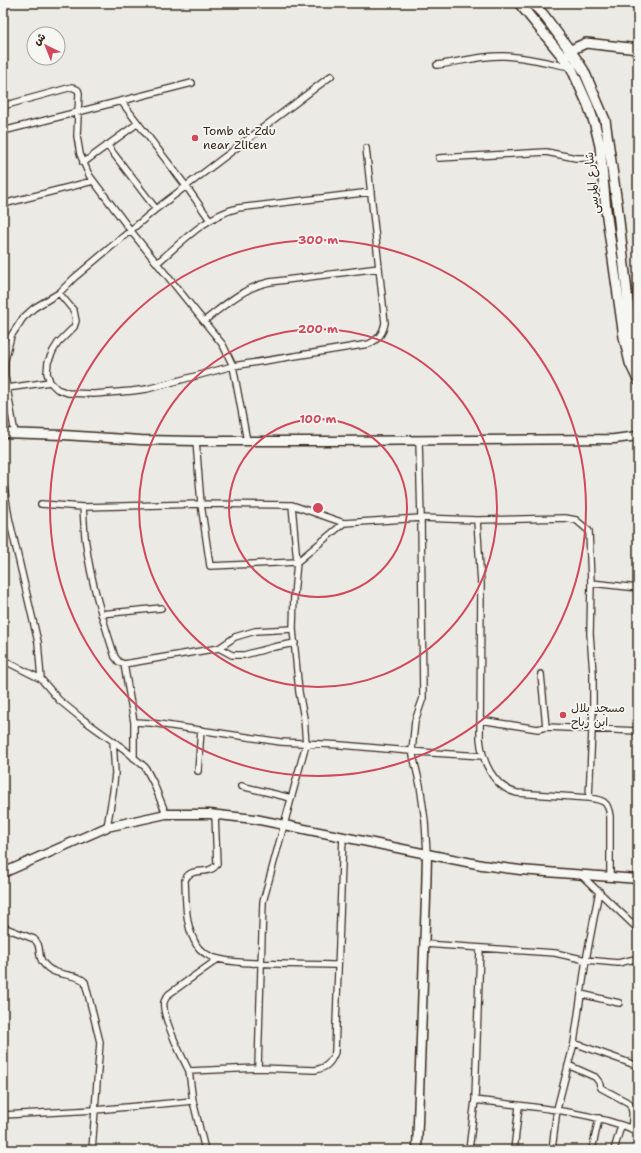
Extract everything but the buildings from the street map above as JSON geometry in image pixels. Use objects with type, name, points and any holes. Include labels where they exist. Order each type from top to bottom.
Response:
[{"type":"main road","name":"شارع المرسى","points":[[520,3],[568,55],[575,65],[595,124],[600,146],[607,218],[624,338],[630,363],[638,380]]},
{"type":"main road","name":"شارع المرسى","points":[[532,3],[543,14],[558,35],[568,55]]},
{"type":"main road","points":[[558,35],[569,39],[590,43],[638,49]]},
{"type":"main road","points":[[568,55],[579,46],[590,43]]},
{"type":"main road","points":[[575,65],[580,48],[590,43]]},
{"type":"main road","name":"شارع المرسى","points":[[575,65],[584,72],[605,120],[617,203],[630,319],[638,358]]},
{"type":"street","points":[[437,65],[504,56],[575,65]]},
{"type":"street","points":[[15,434],[5,376],[5,360],[8,344],[14,330],[28,312],[59,293],[74,278],[156,209],[331,76]]},
{"type":"street","points":[[3,131],[192,83]]},
{"type":"street","points":[[3,106],[74,87],[77,88],[79,93],[77,136],[83,162],[93,180],[131,231],[223,345],[233,366],[247,441]]},
{"type":"street","points":[[121,101],[210,220]]},
{"type":"street","points":[[83,162],[138,123]]},
{"type":"street","points":[[107,146],[156,209]]},
{"type":"street","points":[[59,293],[75,313],[76,321],[74,326],[58,343],[48,362],[47,373],[50,382],[57,388],[68,393],[94,394],[147,389],[233,366],[369,344],[380,336],[384,330],[385,323],[366,148]]},
{"type":"street","points":[[439,158],[551,152],[576,158],[601,158]]},
{"type":"street","points":[[3,204],[93,180]]},
{"type":"street","points":[[157,263],[210,220],[224,212],[238,208],[371,192]]},
{"type":"street","points":[[204,321],[238,294],[264,283],[379,268]]},
{"type":"street","points":[[7,388],[50,382]]},
{"type":"street","points":[[3,434],[196,441],[614,439],[638,436]]},
{"type":"street","points":[[196,441],[201,504],[210,566],[297,562],[344,523]]},
{"type":"street","points":[[416,1150],[425,944],[427,854],[425,820],[420,785],[412,751],[415,721],[423,698],[419,441]]},
{"type":"street","points":[[3,481],[6,519],[38,642],[41,679]]},
{"type":"street","points":[[41,504],[82,507],[201,504],[292,504],[344,523],[421,518],[477,520],[565,518],[576,520],[589,531],[591,582],[590,634],[593,673],[593,729],[590,798]]},
{"type":"street","points":[[258,1068],[263,902],[306,744],[293,629],[297,562],[292,504]]},
{"type":"street","points":[[82,507],[88,559],[101,614],[119,662],[124,664],[219,648],[227,641],[241,634],[255,631],[293,629]]},
{"type":"street","points":[[477,520],[481,584],[480,738],[483,756],[495,778],[501,786],[509,791],[517,793],[590,798],[602,801],[609,808],[610,816],[610,877]]},
{"type":"street","points":[[591,582],[638,588]]},
{"type":"street","points":[[101,614],[161,608]]},
{"type":"street","points":[[219,648],[232,655],[244,654],[295,643]]},
{"type":"street","points":[[3,660],[41,679],[59,700],[113,741],[145,768],[166,814]]},
{"type":"street","points":[[124,664],[134,722],[134,758]]},
{"type":"street","points":[[541,674],[546,727]]},
{"type":"street","points":[[480,720],[538,728],[546,727],[638,732]]},
{"type":"street","points":[[134,722],[151,723],[281,742],[341,744],[483,756]]},
{"type":"street","points":[[198,771],[201,730]]},
{"type":"street","points":[[107,826],[115,773],[113,741]]},
{"type":"street","points":[[242,786],[291,798]]},
{"type":"street","points":[[3,873],[107,826],[166,814],[215,814],[343,836],[482,866],[638,879]]},
{"type":"street","points":[[215,814],[217,864],[208,871],[190,872],[185,880],[189,921],[193,939],[198,947],[208,955],[218,959],[261,964],[338,964]]},
{"type":"street","points":[[188,1071],[258,1068],[315,1070],[322,1069],[332,1060],[335,1052],[338,964],[341,931],[343,836]]},
{"type":"street","points":[[581,875],[638,929]]},
{"type":"street","points":[[552,1150],[557,1109],[574,1043],[598,891]]},
{"type":"street","points":[[3,927],[34,939],[39,944],[39,957],[47,968],[57,974],[79,977],[85,982],[100,1042],[92,1150]]},
{"type":"street","points":[[425,944],[555,954],[586,960],[618,963],[638,957]]},
{"type":"street","points":[[469,1150],[475,1100],[480,948]]},
{"type":"street","points":[[205,1150],[193,1101],[188,1071],[168,1024],[164,1010],[164,1001],[169,994],[218,959]]},
{"type":"street","points":[[581,994],[619,1003]]},
{"type":"street","points":[[574,1043],[638,1066]]},
{"type":"street","points":[[568,1065],[595,1077],[601,1088],[630,1103],[632,1115],[631,1129]]},
{"type":"street","points":[[475,1100],[557,1109],[599,1118],[638,1132]]},
{"type":"street","points":[[3,1115],[95,1110],[193,1101]]},
{"type":"street","points":[[514,1150],[519,1106]]},
{"type":"street","points":[[592,1150],[599,1118]]},
{"type":"street","points":[[614,1150],[621,1126]]},
{"type":"place","name":"Tomb at Zdu near Zliten","points":[[195,138]]},
{"type":"place","name":"مسجد بلال ابن رباح","points":[[563,715]]}]
